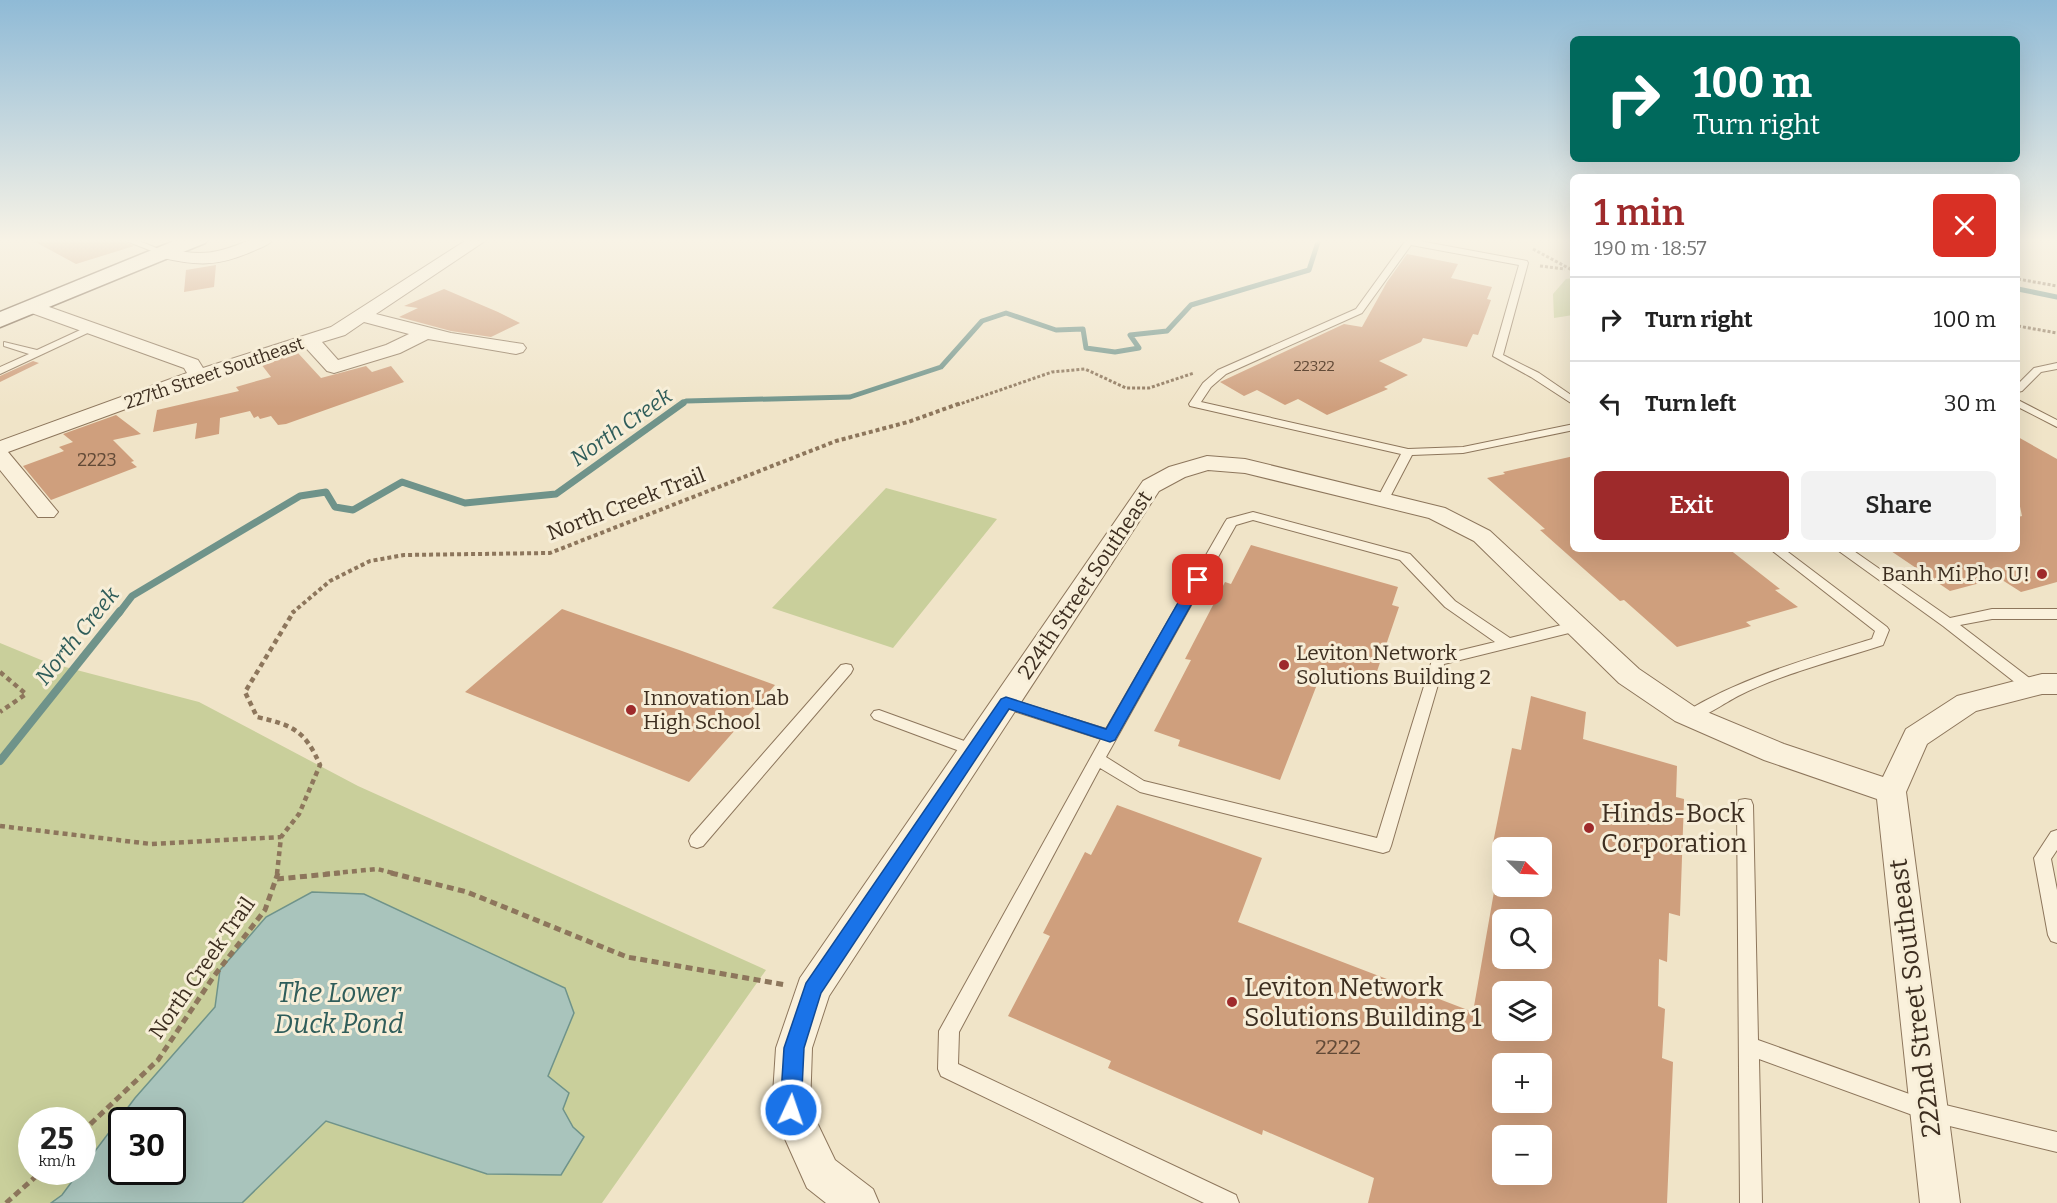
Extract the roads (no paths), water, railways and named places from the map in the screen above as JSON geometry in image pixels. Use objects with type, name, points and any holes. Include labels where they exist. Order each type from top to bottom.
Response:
[{"type":"main road","points":[[0,320],[61,295]]},
{"type":"street","name":"227th Street Southeast","points":[[0,448],[198,376],[338,331],[393,295]]},
{"type":"street","points":[[32,307],[191,364],[198,376]]},
{"type":"street","points":[[361,316],[451,339],[516,348]]},
{"type":"street","points":[[309,340],[334,367],[393,349],[425,333]]},
{"type":"street","points":[[0,456],[46,512]]},
{"type":"street","name":"224th Street Southeast","points":[[859,1203],[821,1174],[791,1110],[794,1048],[813,989],[1151,486],[1177,472],[1207,463],[1245,466],[1383,499]]},
{"type":"street","points":[[1383,499],[1437,513],[1482,536],[1629,676],[1690,716],[1774,752],[1891,792],[1916,737],[1967,703],[2044,686]]},
{"type":"street","name":"222nd Street Southeast","points":[[1891,792],[1941,1203]]},
{"type":"lane","points":[[1370,295],[1359,311],[1222,372],[1208,385],[1194,404],[1408,452],[1463,450],[1570,428]]},
{"type":"lane","points":[[1515,295],[1498,356],[1535,375],[1570,399]]},
{"type":"lane","points":[[0,370],[91,328]]},
{"type":"lane","points":[[8,344],[37,353]]},
{"type":"lane","points":[[2020,387],[2037,370],[2057,366]]},
{"type":"lane","points":[[2020,404],[2057,424]]},
{"type":"lane","points":[[1383,499],[1408,452]]},
{"type":"lane","points":[[1228,1203],[948,1069],[949,1031],[1097,759],[1231,522],[1253,516],[1405,557],[1450,604],[1507,644]]},
{"type":"lane","points":[[1690,716],[1721,696],[1763,678],[1878,642],[1882,630],[1780,552]]},
{"type":"lane","points":[[1846,552],[2044,686]]},
{"type":"lane","points":[[1948,623],[1992,614],[2057,614]]},
{"type":"lane","points":[[1097,759],[1140,786],[1383,846],[1438,661],[1577,626]]},
{"type":"lane","points":[[697,841],[846,669]]},
{"type":"lane","points":[[1006,703],[1110,736]]},
{"type":"lane","points":[[879,715],[974,750]]},
{"type":"lane","points":[[1745,805],[1751,1203]]},
{"type":"lane","points":[[2057,837],[2042,858],[2057,935]]},
{"type":"lane","points":[[1749,1046],[1929,1112],[2057,1142]]},
{"type":"water","name":"The Lower Duck Pond","points":[[312,892],[364,894],[565,988],[574,1013],[548,1076],[569,1093],[563,1109],[573,1127],[584,1137],[561,1175],[487,1174],[326,1121],[242,1203],[51,1203],[62,1195],[69,1185],[96,1185],[96,1150],[108,1134],[108,1185],[186,1185],[186,1107],[128,1107],[215,1007],[220,970],[266,917]]},
{"type":"waterway","name":"North Creek","points":[[683,403],[686,401],[850,397],[941,367],[982,321],[1006,313],[1056,330],[1083,329],[1086,348],[1115,352],[1139,348],[1130,335],[1167,331],[1191,305],[1224,295]]},
{"type":"waterway","name":"North Creek","points":[[2048,295],[2057,297]]},
{"type":"waterway","name":"North Creek","points":[[119,613],[132,596],[300,496],[326,492],[335,507],[353,510],[402,482],[465,503],[556,494],[683,403]]},
{"type":"waterway","name":"North Creek","points":[[0,761],[120,611]]},
{"type":"place","name":"Banh Mi Pho U!","points":[[2042,574]]},
{"type":"place","name":"Leviton Network Solutions Building 2","points":[[1284,665]]},
{"type":"place","name":"Innovation Lab High School","points":[[631,710]]},
{"type":"place","name":"Hinds-Bock Corporation","points":[[1589,828]]},
{"type":"place","name":"Leviton Network Solutions Building 1","points":[[1232,1002]]}]
